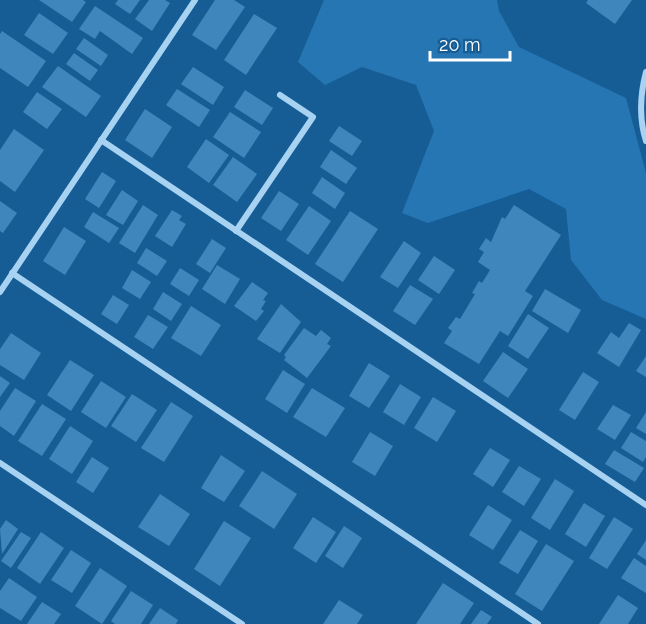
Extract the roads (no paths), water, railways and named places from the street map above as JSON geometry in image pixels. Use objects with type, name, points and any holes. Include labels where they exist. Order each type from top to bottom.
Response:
[{"type":"street","points":[[0,292],[195,0]]},
{"type":"street","points":[[646,72],[642,86],[641,125],[646,141]]},
{"type":"street","points":[[236,231],[313,117],[280,95]]},
{"type":"street","points":[[101,140],[646,505]]},
{"type":"street","points":[[12,273],[538,624]]},
{"type":"street","points":[[0,463],[242,624]]}]
